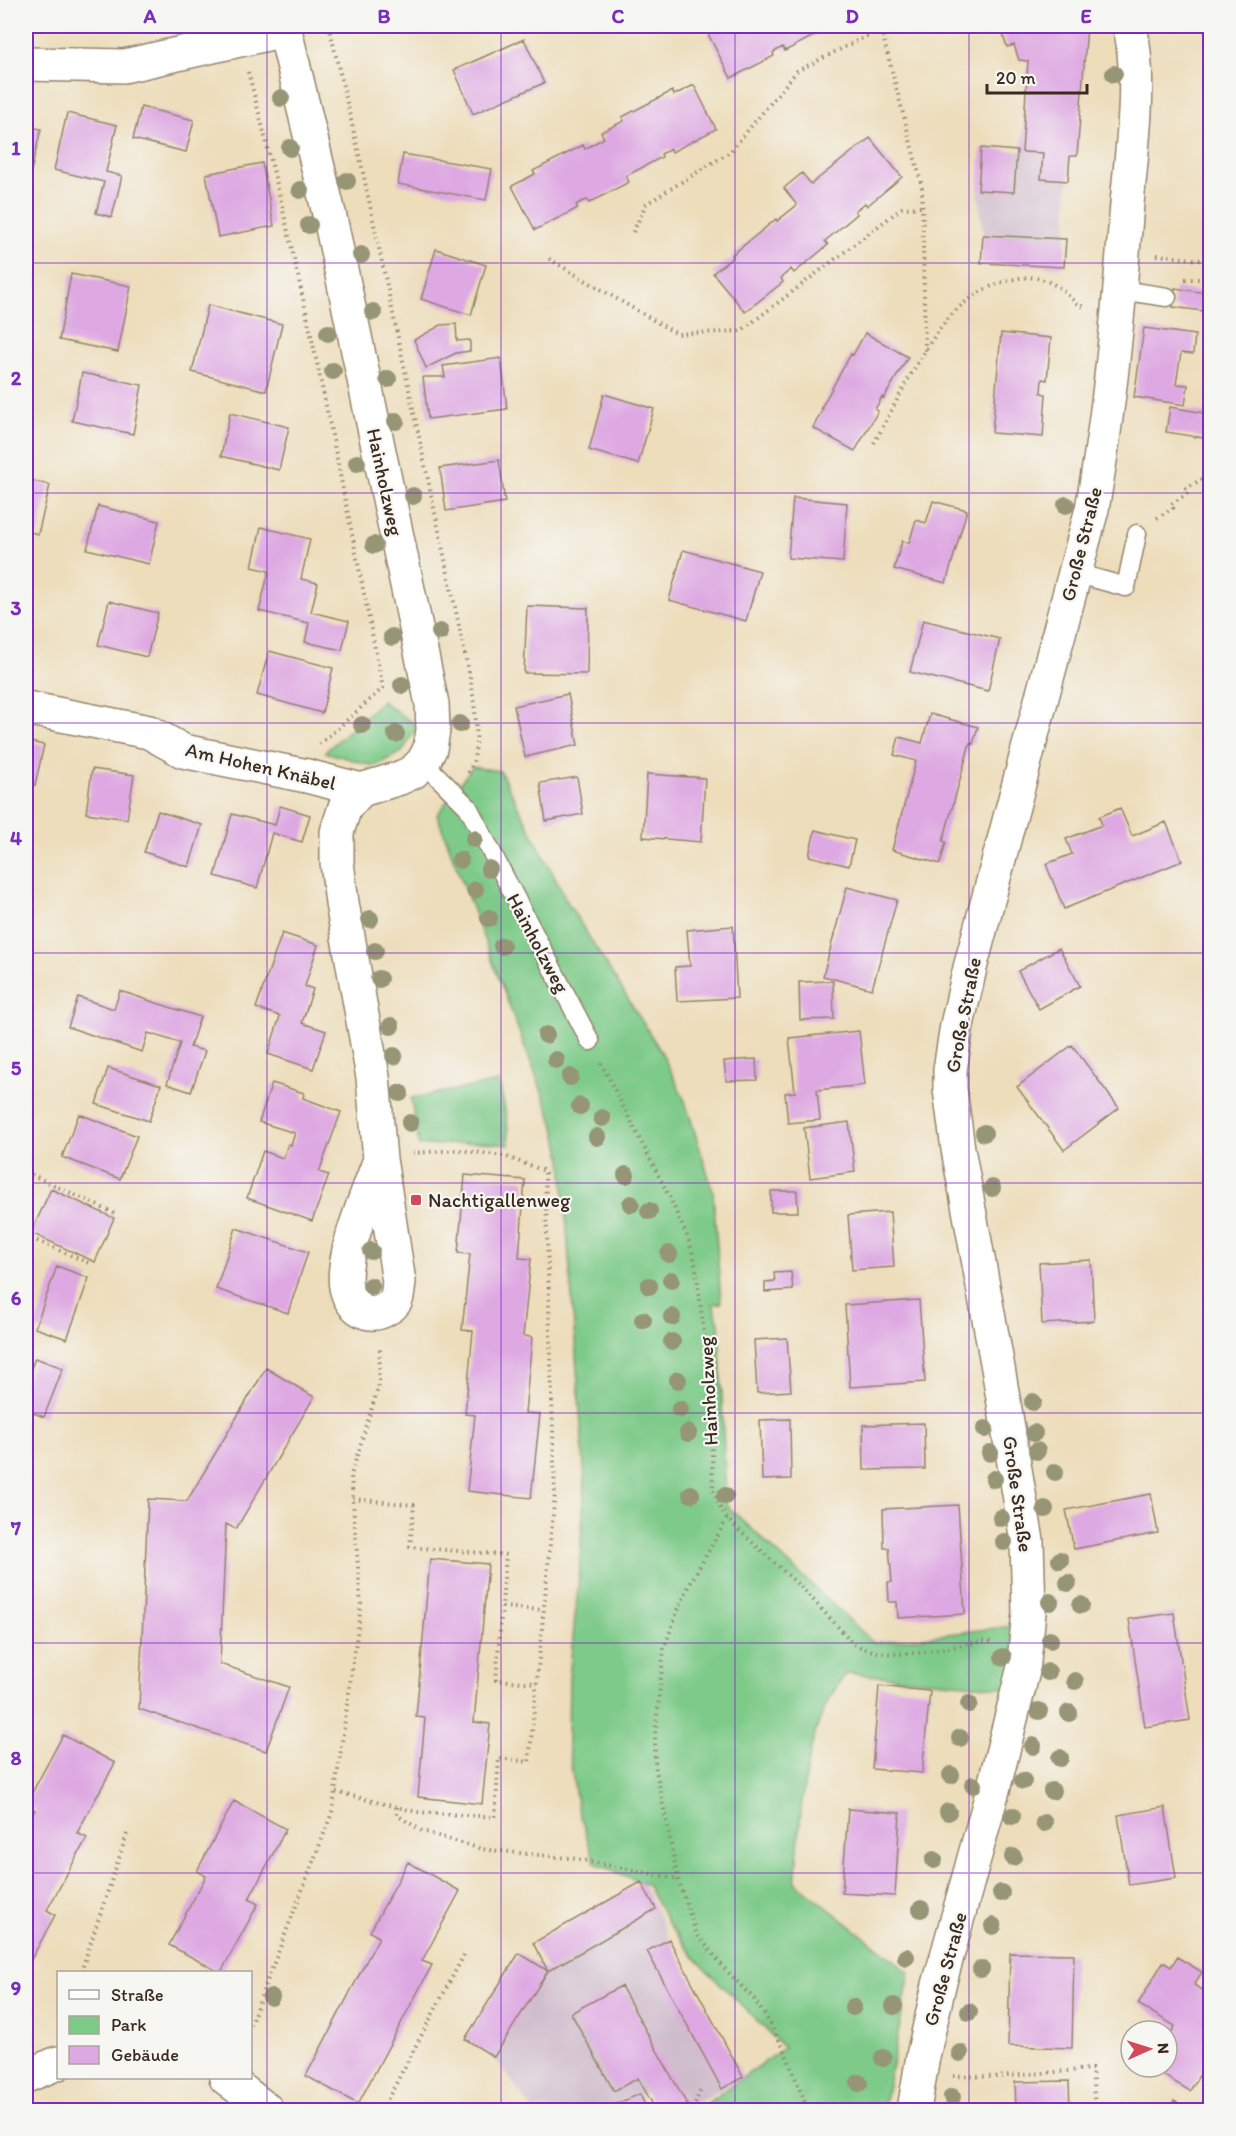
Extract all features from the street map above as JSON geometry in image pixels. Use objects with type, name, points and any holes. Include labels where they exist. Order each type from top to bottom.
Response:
[{"type":"street","name":"Große Straße","points":[[914,2110],[919,2074],[939,1985],[1023,1671],[1029,1612],[1028,1541],[957,1149],[950,1070],[970,968],[1092,509],[1124,252],[1135,75],[1130,26]]},
{"type":"street","points":[[26,64],[124,66],[284,28]]},
{"type":"street","name":"Hainholzweg","points":[[284,28],[331,222],[432,704],[433,730],[430,749],[423,762]]},
{"type":"street","name":"Am Hohen Knäbel","points":[[26,708],[149,732],[183,751],[307,776],[361,790],[400,778],[413,772],[423,762]]},
{"type":"street","points":[[361,790],[345,807],[337,832],[337,862],[373,1077],[380,1159],[399,1282],[397,1299],[392,1306],[381,1312],[362,1312],[351,1302],[346,1289],[345,1273],[352,1243],[380,1159]]},
{"type":"street","points":[[26,2076],[57,2063]]},
{"type":"street","points":[[227,2079],[267,2110]]},
{"type":"lane","points":[[1119,300],[1167,297]]},
{"type":"lane","points":[[1075,573],[1126,587],[1137,534]]},
{"type":"lane","name":"Hainholzweg","points":[[423,762],[468,807],[590,1041]]},
{"type":"path","points":[[329,26],[361,163],[472,687],[477,732],[472,767],[455,794]]},
{"type":"path","points":[[633,232],[646,204],[730,152],[797,71],[881,29],[922,186],[925,351]]},
{"type":"path","points":[[239,40],[270,153],[301,290],[383,688],[310,752],[307,776]]},
{"type":"path","points":[[549,259],[677,334],[741,331],[902,208],[923,207]]},
{"type":"path","points":[[1124,252],[1210,261]]},
{"type":"path","points":[[874,443],[925,351],[962,304],[987,288],[1014,279],[1037,278],[1050,281],[1064,289],[1079,306],[1119,300]]},
{"type":"path","points":[[1137,534],[1173,508],[1171,504],[1188,492],[1186,488],[1210,475]]},
{"type":"path","name":"Hainholzweg","points":[[590,1041],[668,1194],[688,1238],[695,1261],[710,1381],[713,1490],[727,1520],[803,1589],[854,1644],[865,1650],[894,1653],[983,1641],[1027,1642]]},
{"type":"path","points":[[336,1792],[417,1812],[495,1817],[499,1758],[529,1762],[555,1493],[545,1170],[504,1156],[459,1150],[413,1153],[380,1159]]},
{"type":"path","points":[[26,1172],[114,1212]]},
{"type":"path","points":[[26,1236],[91,1264]]},
{"type":"path","points":[[252,2020],[332,1813],[336,1792],[361,1606],[351,1474],[379,1385],[381,1312]]},
{"type":"path","points":[[353,1498],[414,1505],[410,1547],[506,1555],[496,1680],[537,1683]]},
{"type":"path","points":[[727,1520],[692,1580],[677,1612],[664,1649],[655,1735],[655,1765],[678,1879],[696,1933],[725,1969],[754,1999],[770,2023],[784,2049],[808,2110]]},
{"type":"path","points":[[502,1607],[544,1610]]},
{"type":"path","points":[[397,1807],[398,1815],[422,1831],[481,1849],[577,1859],[678,1879]]},
{"type":"path","points":[[81,1971],[127,1834]]},
{"type":"path","points":[[382,2110],[466,1951]]},
{"type":"path","points":[[919,2074],[995,2077],[1092,2069],[1095,2110]]},
{"type":"path","points":[[684,2110],[695,2104],[701,2089]]},
{"type":"shaded area","points":[[1017,151],[1043,153],[1041,179],[1068,181],[1066,239],[983,235],[978,190],[1014,192]]},
{"type":"shaded area","points":[[656,1909],[669,1939],[647,1951],[722,2089],[688,2106],[621,1986],[571,2013],[614,2091],[638,2078],[646,2092],[612,2106],[613,2110],[533,2110],[494,2057],[548,1971]]},
{"type":"green space","points":[[382,701],[417,726],[402,752],[374,766],[325,752]]},
{"type":"green space","points":[[472,767],[500,771],[569,905],[662,1053],[685,1101],[713,1191],[721,1303],[713,1304],[719,1323],[726,1505],[874,1643],[1028,1624],[1018,1689],[847,1673],[820,1719],[812,1745],[802,1801],[795,1882],[910,1973],[883,2110],[698,2110],[784,2048],[696,1959],[668,1923],[647,1885],[595,1863],[577,1805],[568,1744],[569,1678],[585,1481],[562,1159],[547,1105],[437,815]]},
{"type":"green space","points":[[499,1082],[507,1119],[509,1145],[482,1142],[419,1146],[411,1098]]},
{"type":"building","points":[[725,26],[823,26],[825,30],[785,51],[783,47],[777,50],[773,53],[774,56],[731,78],[708,34]]},
{"type":"building","points":[[1000,26],[1087,26],[1077,156],[1070,156],[1068,181],[1041,179],[1043,153],[1022,152],[1028,61],[1019,60],[1014,45],[1007,47]]},
{"type":"building","points":[[524,39],[544,83],[473,114],[454,70]]},
{"type":"building","points":[[694,85],[716,129],[672,152],[671,149],[661,154],[662,157],[626,176],[629,182],[589,203],[587,200],[581,202],[576,205],[578,208],[535,230],[512,186],[535,174],[533,171],[583,145],[585,149],[604,138],[601,132],[624,121],[622,117],[672,91],[674,95]]},
{"type":"building","points":[[141,107],[194,120],[186,152],[133,139]]},
{"type":"building","points":[[67,113],[117,125],[106,172],[122,176],[112,217],[96,213],[104,182],[54,170]]},
{"type":"building","points":[[26,126],[41,129],[26,192]]},
{"type":"building","points":[[870,138],[902,177],[867,206],[865,203],[855,211],[857,214],[825,241],[828,245],[794,273],[791,269],[781,278],[783,282],[745,312],[713,273],[776,219],[777,221],[797,205],[784,188],[802,173],[811,184]]},
{"type":"building","points":[[981,148],[1017,151],[1014,192],[978,190]]},
{"type":"building","points":[[403,154],[492,169],[486,200],[398,184]]},
{"type":"building","points":[[262,163],[274,226],[218,237],[206,174]]},
{"type":"building","points":[[983,235],[1066,239],[1064,267],[981,263]]},
{"type":"building","points":[[436,249],[486,265],[471,315],[421,299]]},
{"type":"building","points":[[71,274],[131,286],[118,352],[59,340]]},
{"type":"building","points":[[1175,288],[1206,293],[1203,311],[1173,307]]},
{"type":"building","points":[[208,305],[282,324],[266,391],[192,372]]},
{"type":"building","points":[[456,324],[457,341],[470,340],[470,351],[456,353],[426,368],[414,340],[441,325]]},
{"type":"building","points":[[1144,328],[1195,335],[1193,354],[1181,353],[1176,384],[1188,385],[1185,405],[1134,397]]},
{"type":"building","points":[[865,333],[908,357],[875,409],[878,411],[855,451],[813,428],[823,408],[821,408]]},
{"type":"building","points":[[1001,333],[1051,338],[1047,380],[1042,379],[1041,393],[1046,394],[1043,437],[992,433]]},
{"type":"building","points":[[501,358],[507,409],[428,419],[423,377],[445,377],[443,366]]},
{"type":"building","points":[[82,373],[142,385],[133,434],[72,421]]},
{"type":"building","points":[[604,394],[654,409],[638,464],[589,450]]},
{"type":"building","points":[[1170,407],[1210,414],[1210,439],[1166,432]]},
{"type":"building","points":[[230,413],[289,427],[279,470],[221,456]]},
{"type":"building","points":[[499,460],[505,502],[446,511],[440,468]]},
{"type":"building","points":[[26,479],[50,485],[38,534],[26,531]]},
{"type":"building","points":[[793,498],[847,503],[843,562],[788,558]]},
{"type":"building","points":[[933,501],[967,510],[946,583],[894,569],[902,541],[909,543],[916,520],[926,523]]},
{"type":"building","points":[[98,506],[159,521],[149,564],[87,549]]},
{"type":"building","points":[[261,527],[310,539],[301,579],[318,583],[311,612],[349,621],[342,650],[305,642],[309,623],[259,611],[269,571],[252,567]]},
{"type":"building","points":[[683,550],[760,571],[746,621],[669,600]]},
{"type":"building","points":[[109,601],[158,613],[147,657],[98,645]]},
{"type":"building","points":[[527,606],[588,608],[587,674],[524,673]]},
{"type":"building","points":[[923,620],[1000,639],[988,691],[910,672]]},
{"type":"building","points":[[269,651],[333,668],[322,713],[257,695]]},
{"type":"building","points":[[568,694],[578,745],[525,757],[514,706]]},
{"type":"building","points":[[930,714],[978,727],[973,744],[970,743],[943,841],[946,842],[940,864],[892,850],[916,761],[894,755],[899,737],[922,743]]},
{"type":"building","points":[[26,741],[44,745],[35,785],[26,783]]},
{"type":"building","points":[[92,769],[134,775],[127,819],[86,813]]},
{"type":"building","points":[[647,774],[705,778],[701,842],[643,837]]},
{"type":"building","points":[[577,777],[583,814],[546,821],[540,783]]},
{"type":"building","points":[[280,806],[310,815],[302,842],[272,833],[257,888],[215,876],[232,814],[275,825]]},
{"type":"building","points":[[1120,808],[1132,836],[1166,822],[1182,861],[1064,909],[1046,864],[1072,854],[1066,839],[1102,825],[1099,817]]},
{"type":"building","points":[[158,811],[202,825],[189,867],[144,852]]},
{"type":"building","points":[[815,830],[855,840],[849,866],[809,856]]},
{"type":"building","points":[[847,887],[897,900],[872,989],[823,976]]},
{"type":"building","points":[[733,926],[737,998],[677,1001],[675,967],[690,966],[687,930]]},
{"type":"building","points":[[282,933],[318,945],[305,986],[313,989],[302,1023],[326,1031],[313,1069],[268,1054],[280,1016],[256,1008]]},
{"type":"building","points":[[1059,948],[1080,986],[1039,1009],[1018,971]]},
{"type":"building","points":[[833,981],[834,1019],[800,1020],[799,982]]},
{"type":"building","points":[[120,991],[200,1017],[190,1047],[205,1051],[191,1092],[167,1084],[180,1043],[148,1033],[142,1052],[68,1027],[78,997],[114,1009]]},
{"type":"building","points":[[859,1031],[865,1085],[817,1090],[820,1120],[788,1123],[785,1093],[795,1092],[789,1038]]},
{"type":"building","points":[[1072,1045],[1119,1108],[1064,1150],[1017,1087]]},
{"type":"building","points":[[756,1059],[757,1080],[726,1081],[724,1061]]},
{"type":"building","points":[[108,1068],[161,1085],[149,1121],[96,1104]]},
{"type":"building","points":[[272,1083],[304,1093],[303,1098],[341,1112],[319,1172],[329,1175],[312,1221],[247,1198],[263,1151],[283,1158],[295,1133],[259,1122]]},
{"type":"building","points":[[79,1114],[137,1136],[120,1179],[62,1157]]},
{"type":"building","points":[[849,1122],[855,1172],[810,1178],[804,1128]]},
{"type":"building","points":[[465,1175],[525,1180],[519,1258],[531,1259],[523,1336],[532,1337],[525,1413],[540,1414],[531,1498],[467,1491],[475,1415],[465,1414],[473,1331],[462,1330],[470,1254],[458,1253]]},
{"type":"building","points":[[51,1189],[114,1218],[95,1262],[31,1233]]},
{"type":"building","points":[[771,1191],[797,1191],[798,1212],[771,1212]]},
{"type":"building","points":[[890,1212],[894,1267],[852,1270],[848,1215]]},
{"type":"building","points":[[236,1228],[308,1252],[288,1313],[216,1289]]},
{"type":"building","points":[[1091,1260],[1094,1321],[1042,1324],[1039,1263]]},
{"type":"building","points":[[57,1266],[89,1278],[67,1339],[35,1328]]},
{"type":"building","points":[[791,1272],[793,1290],[765,1292],[765,1282],[775,1281],[774,1273]]},
{"type":"building","points":[[919,1300],[925,1382],[850,1387],[845,1305]]},
{"type":"building","points":[[787,1338],[791,1391],[757,1393],[754,1340]]},
{"type":"building","points":[[35,1358],[63,1368],[44,1417],[26,1410],[26,1382]]},
{"type":"building","points":[[266,1368],[314,1397],[236,1529],[226,1524],[220,1664],[289,1687],[266,1751],[139,1709],[148,1499],[187,1501]]},
{"type":"building","points":[[790,1419],[791,1479],[762,1480],[760,1420]]},
{"type":"building","points":[[924,1423],[925,1469],[864,1470],[863,1425]]},
{"type":"building","points":[[1151,1494],[1158,1533],[1074,1549],[1066,1510]]},
{"type":"building","points":[[958,1505],[965,1614],[898,1618],[897,1602],[889,1602],[888,1582],[892,1582],[889,1548],[884,1548],[883,1509]]},
{"type":"building","points":[[430,1559],[488,1564],[474,1722],[490,1724],[482,1804],[418,1797],[425,1718],[416,1717]]},
{"type":"building","points":[[1174,1613],[1190,1720],[1145,1727],[1129,1619]]},
{"type":"building","points":[[879,1686],[930,1691],[922,1773],[872,1769]]},
{"type":"building","points":[[63,1735],[115,1763],[77,1833],[87,1838],[47,1910],[55,1915],[26,1969],[26,1827],[35,1810],[26,1804]]},
{"type":"building","points":[[234,1801],[286,1829],[249,1899],[258,1904],[222,1971],[217,1971],[169,1945],[206,1876],[197,1871]]},
{"type":"building","points":[[1165,1807],[1176,1878],[1129,1885],[1118,1815]]},
{"type":"building","points":[[848,1809],[900,1813],[895,1896],[842,1893]]},
{"type":"building","points":[[408,1862],[460,1891],[422,1961],[432,1965],[358,2104],[306,2076],[379,1937],[370,1932]]},
{"type":"building","points":[[641,1882],[656,1909],[548,1971],[533,1943]]},
{"type":"building","points":[[669,1939],[743,2077],[722,2089],[647,1951]]},
{"type":"building","points":[[519,1953],[548,1971],[494,2057],[465,2039]]},
{"type":"building","points":[[1010,1953],[1074,1954],[1072,2048],[1008,2046]]},
{"type":"building","points":[[1177,1957],[1202,1972],[1194,1985],[1210,1995],[1210,2057],[1190,2091],[1170,2079],[1179,2079],[1179,2019],[1163,2019],[1138,2004],[1163,1962],[1171,1967]]},
{"type":"building","points":[[621,1986],[688,2106],[681,2110],[656,2110],[638,2078],[614,2091],[571,2013]]},
{"type":"building","points":[[1069,2081],[1070,2110],[1016,2110],[1015,2082]]},
{"type":"building","points":[[640,2094],[647,2110],[613,2110],[611,2106]]},
{"type":"building","points":[[1174,2101],[1188,2110],[1168,2110]]},
{"type":"place","name":"Nachtigallenweg","points":[[416,1200]]}]
